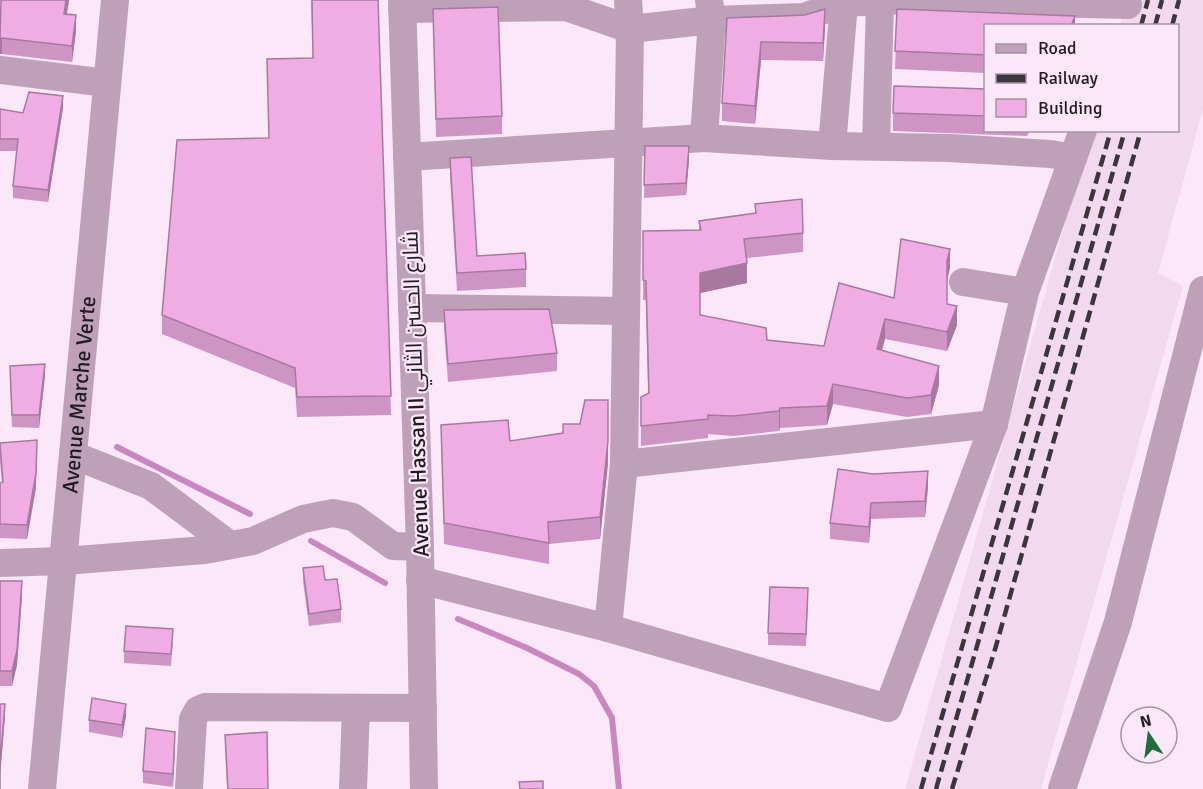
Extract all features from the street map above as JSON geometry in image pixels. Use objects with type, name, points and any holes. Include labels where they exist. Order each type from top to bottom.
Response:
[{"type":"street","name":"Avenue Marche Verte","points":[[42,789],[115,0]]},
{"type":"street","points":[[608,628],[624,464],[630,29],[628,0]]},
{"type":"street","points":[[402,5],[566,7],[630,29],[711,10],[804,17],[844,3],[895,1],[1116,12]]},
{"type":"street","points":[[876,146],[891,87],[895,1]]},
{"type":"street","points":[[832,146],[844,3]]},
{"type":"street","name":"Avenue Hassan II شارع الحسن الثاني","points":[[402,5],[420,547],[424,789]]},
{"type":"street","points":[[704,138],[711,10]]},
{"type":"street","points":[[0,70],[107,83]]},
{"type":"street","points":[[420,580],[608,628],[888,708],[994,424],[1060,148],[1080,132]]},
{"type":"street","points":[[407,158],[704,138],[832,146],[1060,148]]},
{"type":"street","points":[[963,282],[1025,292]]},
{"type":"street","points":[[1062,789],[1118,622],[1203,290]]},
{"type":"street","points":[[412,308],[626,311]]},
{"type":"street","points":[[624,464],[994,424]]},
{"type":"street","points":[[74,455],[151,486],[230,545]]},
{"type":"street","points":[[0,563],[64,561],[205,550],[253,541],[303,519],[333,513],[352,517],[393,546],[420,547]]},
{"type":"street","points":[[189,789],[193,719],[198,710],[225,706],[423,708]]},
{"type":"street","points":[[353,789],[356,708]]},
{"type":"shaded area","points":[[1127,0],[1203,0],[1203,109],[1158,273],[1183,286],[1041,789],[905,789],[1091,132],[1179,132],[1179,24],[1120,24]]},
{"type":"building","points":[[1,0],[66,0],[64,14],[76,15],[72,46],[0,39]]},
{"type":"building","points":[[312,0],[378,0],[391,396],[297,397],[295,368],[162,315],[177,140],[269,138],[267,59],[313,58]]},
{"type":"building","points":[[498,7],[502,116],[436,119],[433,9]]},
{"type":"building","points":[[825,9],[823,43],[761,42],[755,106],[722,103],[727,18],[805,15]]},
{"type":"building","points":[[897,9],[1075,16],[1072,24],[984,24],[984,55],[895,51]]},
{"type":"building","points":[[894,86],[984,89],[984,116],[893,113]]},
{"type":"building","points":[[29,92],[63,96],[48,190],[13,186],[18,139],[0,139],[0,109],[23,113]]},
{"type":"building","points":[[645,146],[689,146],[686,183],[644,185]]},
{"type":"building","points":[[471,157],[477,256],[525,253],[526,269],[457,273],[450,158]]},
{"type":"building","points":[[802,199],[803,233],[744,239],[747,263],[700,273],[700,315],[766,328],[767,340],[824,346],[839,283],[894,298],[901,239],[950,249],[947,261],[947,304],[957,306],[947,332],[885,319],[877,349],[939,366],[931,395],[907,398],[833,384],[827,406],[780,408],[779,411],[733,416],[708,415],[708,419],[641,426],[641,397],[649,393],[646,281],[643,280],[643,231],[701,230],[699,221],[756,213],[755,204]]},
{"type":"building","points":[[549,309],[557,353],[448,364],[444,310]]},
{"type":"building","points":[[45,364],[39,415],[12,415],[10,366]]},
{"type":"building","points":[[585,400],[608,400],[608,441],[600,517],[548,522],[549,543],[444,523],[441,425],[508,420],[510,441],[563,433],[563,424],[580,424]]},
{"type":"building","points":[[37,440],[36,473],[27,525],[0,524],[0,483],[3,482],[0,443]]},
{"type":"building","points":[[838,469],[873,474],[928,471],[925,501],[871,503],[869,527],[830,523]]},
{"type":"building","points":[[323,566],[325,580],[337,579],[341,609],[309,614],[303,568]]},
{"type":"building","points":[[0,581],[22,581],[17,650],[12,671],[0,671]]},
{"type":"building","points":[[770,587],[808,588],[806,634],[768,633]]},
{"type":"building","points":[[126,626],[173,629],[171,654],[124,651]]},
{"type":"building","points":[[92,698],[126,704],[122,725],[89,720]]},
{"type":"building","points":[[0,704],[5,704],[0,766]]},
{"type":"building","points":[[146,728],[175,732],[173,774],[143,771]]},
{"type":"building","points":[[267,732],[268,789],[228,789],[225,735]]},
{"type":"building","points":[[543,781],[543,789],[520,789],[519,782]]},
{"type":"waterway","points":[[117,447],[250,514]]},
{"type":"waterway","points":[[311,541],[385,583]]},
{"type":"waterway","points":[[458,619],[527,648],[579,674],[594,686],[612,718],[619,789]]},
{"type":"railway","points":[[1142,24],[1148,0]]},
{"type":"railway","points":[[1156,24],[1162,0]]},
{"type":"railway","points":[[1173,24],[1179,0]]},
{"type":"railway","points":[[921,789],[1110,132]]},
{"type":"railway","points":[[936,789],[1124,132]]},
{"type":"railway","points":[[952,789],[996,646],[1140,132]]}]
